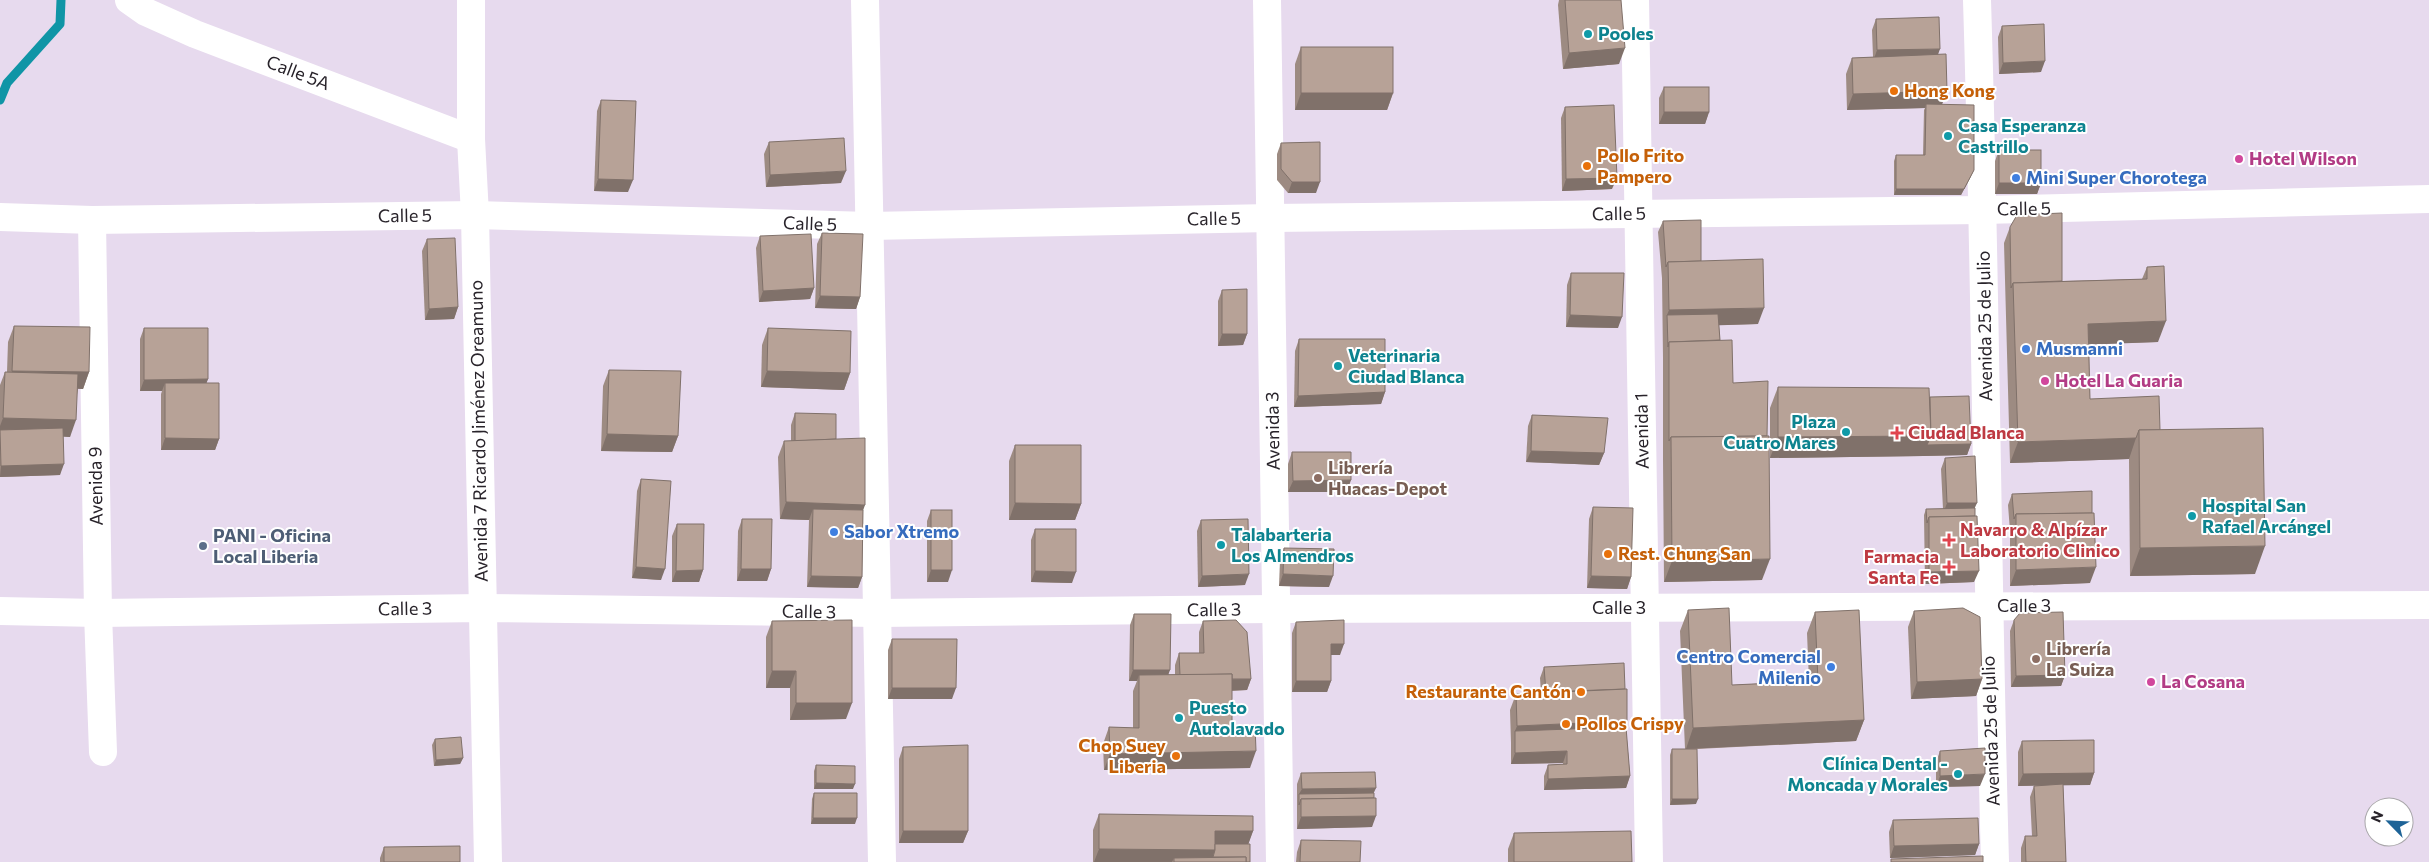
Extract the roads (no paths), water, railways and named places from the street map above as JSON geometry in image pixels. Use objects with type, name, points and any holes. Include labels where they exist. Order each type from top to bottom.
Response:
[{"type":"street","name":"Calle 5A","points":[[129,0],[146,12],[195,34],[471,139]]},
{"type":"street","name":"Avenida 7 Ricardo Jiménez Oreamuno","points":[[471,0],[471,139],[475,215],[488,862]]},
{"type":"street","points":[[865,0],[882,862]]},
{"type":"street","name":"Avenida 3","points":[[1267,0],[1280,862]]},
{"type":"street","name":"Avenida 1","points":[[1635,0],[1649,862]]},
{"type":"street","name":"Avenida 25 de Julio","points":[[1977,0],[1983,210],[1988,606],[1995,862]]},
{"type":"street","name":"Calle 5","points":[[0,217],[92,220],[475,215],[870,226],[1271,218],[1983,210],[2429,199]]},
{"type":"street","name":"Avenida 9","points":[[92,220],[98,613],[103,752]]},
{"type":"street","name":"Calle 3","points":[[0,611],[98,613],[482,608],[878,613],[1276,609],[2429,604]]},
{"type":"waterway","points":[[0,100],[7,83],[60,24],[61,0]]},
{"type":"place","name":"Pooles","points":[[1588,34]]},
{"type":"place","name":"Hong Kong","points":[[1894,91]]},
{"type":"place","name":"Casa Esperanza Castrillo","points":[[1948,136]]},
{"type":"place","name":"Hotel Wilson","points":[[2239,159]]},
{"type":"place","name":"Pollo Frito Pampero","points":[[1587,166]]},
{"type":"place","name":"Mini Super Chorotega","points":[[2016,178]]},
{"type":"place","name":"Musmanni","points":[[2026,349]]},
{"type":"place","name":"Veterinaria Ciudad Blanca","points":[[1338,366]]},
{"type":"place","name":"Hotel La Guaria","points":[[2045,381]]},
{"type":"place","name":"Plaza Cuatro Mares","points":[[1846,432]]},
{"type":"place","name":"Ciudad Blanca","points":[[1897,433]]},
{"type":"place","name":"Librería Huacas-Depot","points":[[1318,478]]},
{"type":"place","name":"Hospital San Rafael Arcángel","points":[[2192,516]]},
{"type":"place","name":"Sabor Xtremo","points":[[834,532]]},
{"type":"place","name":"Navarro & Alpízar Laboratorio Clinico","points":[[1949,540]]},
{"type":"place","name":"Talabarteria Los Almendros","points":[[1221,545]]},
{"type":"place","name":"PANI - Oficina Local Liberia","points":[[203,546]]},
{"type":"place","name":"Rest. Chung San","points":[[1608,554]]},
{"type":"place","name":"Farmacia Santa Fe","points":[[1949,567]]},
{"type":"place","name":"Librería La Suiza","points":[[2036,659]]},
{"type":"place","name":"Centro Comercial Milenio","points":[[1831,667]]},
{"type":"place","name":"La Cosana","points":[[2151,682]]},
{"type":"place","name":"Restaurante Cantón","points":[[1581,692]]},
{"type":"place","name":"Puesto Autolavado","points":[[1179,718]]},
{"type":"place","name":"Pollos Crispy","points":[[1566,724]]},
{"type":"place","name":"Chop Suey Liberia","points":[[1176,756]]},
{"type":"place","name":"Clínica Dental - Moncada y Morales","points":[[1958,774]]}]
